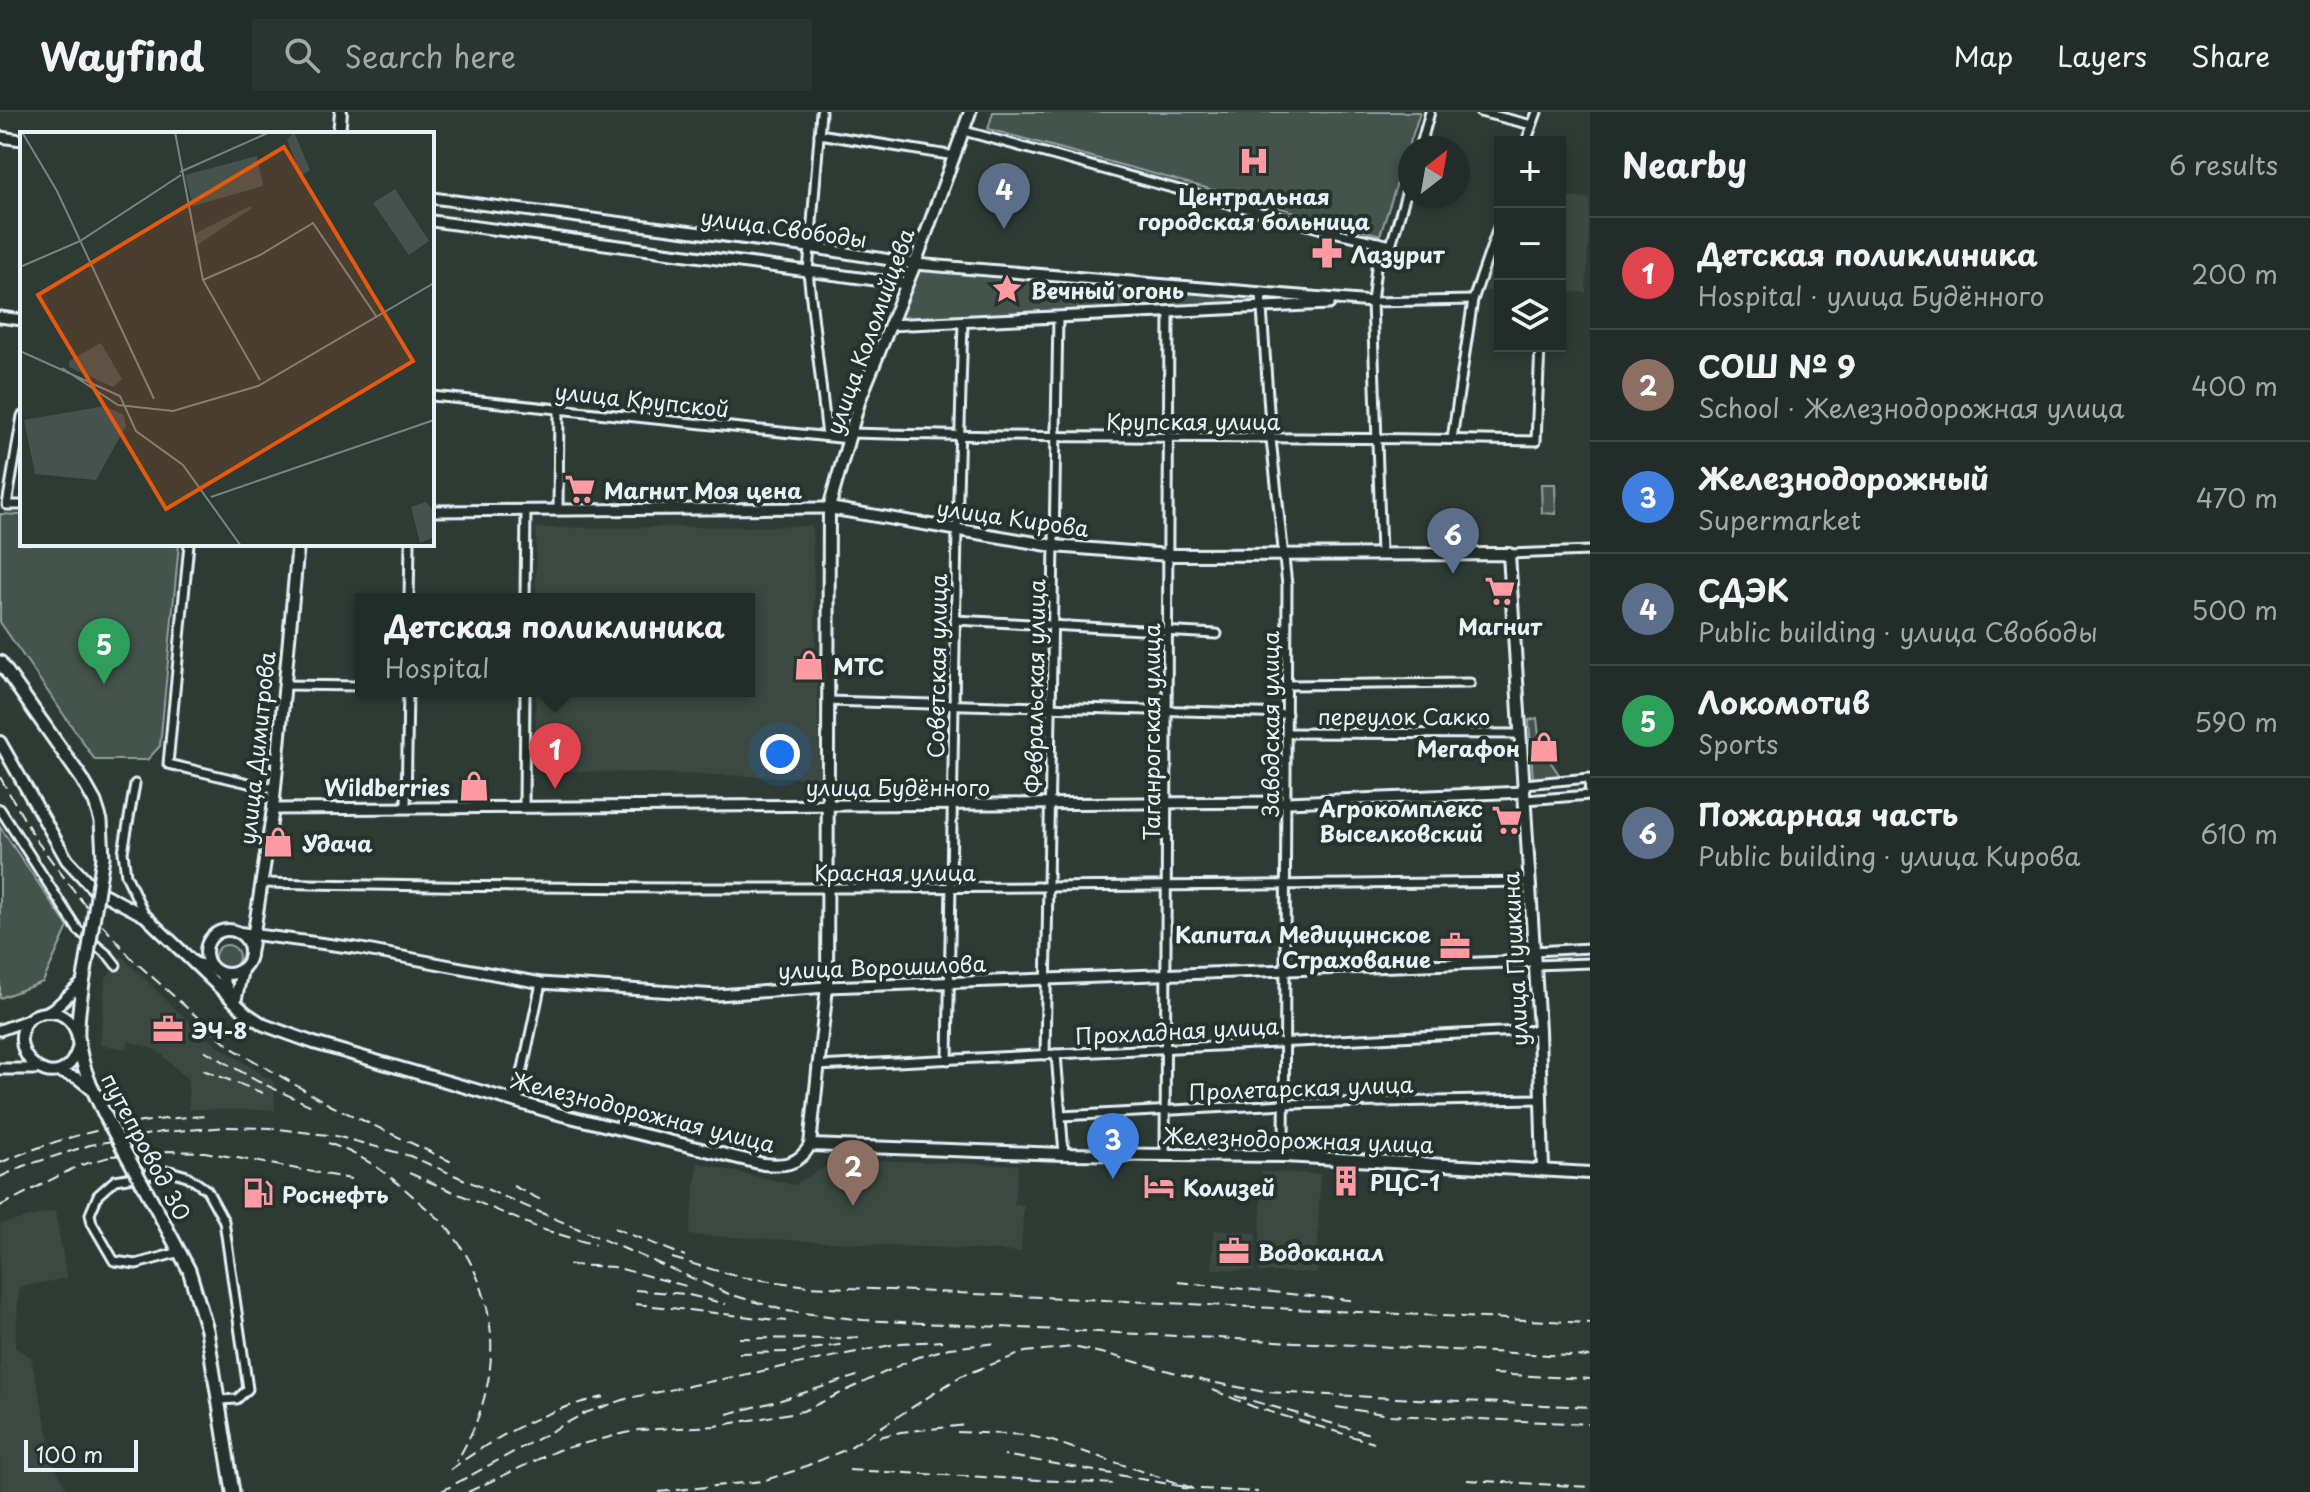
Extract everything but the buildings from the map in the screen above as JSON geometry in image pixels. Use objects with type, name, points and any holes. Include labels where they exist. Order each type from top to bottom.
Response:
[{"type":"main road","points":[[339,132],[341,112]]},
{"type":"main road","name":"улица Коломийцева","points":[[810,1145],[827,987],[829,508],[860,399],[915,264],[970,112]]},
{"type":"main road","name":"улица Кирова","points":[[829,508],[1054,546],[1169,555],[1509,554]]},
{"type":"main road","name":"улица Димитрова","points":[[254,932],[273,809],[298,546]]},
{"type":"main road","name":"улица Пушкина","points":[[1509,554],[1539,1030],[1543,1170]]},
{"type":"main road","name":"путепровод 30","points":[[0,662],[82,779],[101,821],[103,857],[78,1040],[92,1090],[189,1270],[207,1330],[233,1492]]},
{"type":"main road","name":"Железнодорожная улица","points":[[0,742],[67,860],[94,889],[145,916],[235,1002],[264,1025],[314,1043],[516,1102],[763,1164],[786,1166],[804,1156],[810,1145],[1064,1154],[1284,1156],[1590,1173]]},
{"type":"main road","points":[[235,1002],[242,970],[250,957],[248,942],[236,932],[221,931],[209,941],[206,956],[217,971],[236,974],[242,970]]},
{"type":"street","points":[[821,112],[808,272],[827,436]]},
{"type":"street","points":[[1423,136],[1430,112]]},
{"type":"street","points":[[1480,112],[1532,125]]},
{"type":"street","points":[[1528,136],[1537,112]]},
{"type":"street","points":[[964,131],[1391,245],[1402,208]]},
{"type":"street","points":[[819,134],[956,156]]},
{"type":"street","points":[[0,137],[20,140]]},
{"type":"street","name":"улица Свободы","points":[[434,198],[809,247],[915,264],[1372,302]]},
{"type":"street","name":"улица Свободы","points":[[434,221],[905,284]]},
{"type":"street","points":[[1452,439],[1473,300],[1494,239]]},
{"type":"street","points":[[1379,242],[1372,302],[1381,553]]},
{"type":"street","name":"Заводская улица","points":[[1261,294],[1271,439],[1287,585],[1284,1156]]},
{"type":"street","name":"улица Свободы","points":[[889,325],[1473,300]]},
{"type":"street","name":"Таганрогская улица","points":[[1165,1153],[1169,312]]},
{"type":"street","points":[[0,317],[20,320]]},
{"type":"street","name":"Февральская улица","points":[[1045,1055],[1058,317]]},
{"type":"street","name":"Советская улица","points":[[948,1060],[963,321]]},
{"type":"street","name":"Крупская улица","points":[[850,436],[1376,437],[1536,441],[1540,352]]},
{"type":"street","name":"улица Крупской","points":[[434,396],[850,436]]},
{"type":"street","points":[[558,510],[559,409]]},
{"type":"street","points":[[20,428],[7,505],[20,505]]},
{"type":"street","name":"улица Кирова","points":[[434,511],[829,508]]},
{"type":"street","points":[[525,593],[526,510]]},
{"type":"street","points":[[189,546],[168,764],[274,789]]},
{"type":"street","points":[[409,593],[410,546]]},
{"type":"street","name":"улица Кирова","points":[[1509,554],[1590,551]]},
{"type":"street","points":[[955,620],[1217,634]]},
{"type":"street","points":[[1286,685],[1470,683]]},
{"type":"street","points":[[284,685],[355,686]]},
{"type":"street","points":[[406,808],[408,697]]},
{"type":"street","points":[[524,807],[525,697]]},
{"type":"street","points":[[828,701],[1287,714]]},
{"type":"street","name":"переулок Сакко","points":[[1287,733],[1520,734]]},
{"type":"street","name":"улица Будённого","points":[[273,809],[1288,802],[1524,792],[1590,795],[1589,778],[1524,792]]},
{"type":"street","points":[[135,784],[123,852],[126,875],[145,916]]},
{"type":"street","points":[[0,809],[78,930],[116,965]]},
{"type":"street","name":"Красная улица","points":[[261,883],[544,889],[829,890],[1529,882]]},
{"type":"street","name":"улица Ворошилова","points":[[236,932],[356,948],[541,983],[717,995],[827,987],[1534,959],[1590,963]]},
{"type":"street","name":"улица Димитрова","points":[[250,957],[254,932]]},
{"type":"street","name":"улица Ворошилова","points":[[1534,959],[1590,948]]},
{"type":"street","points":[[193,962],[217,971],[235,1002]]},
{"type":"street","points":[[0,1030],[57,1006],[84,981]]},
{"type":"street","points":[[516,1102],[541,983]]},
{"type":"street","points":[[46,1012],[66,1018],[78,1040],[71,1062],[55,1071]]},
{"type":"street","points":[[28,1020],[22,1028],[19,1047],[22,1056],[35,1069]]},
{"type":"street","name":"Прохладная улица","points":[[817,1066],[1539,1030]]},
{"type":"street","points":[[1056,1054],[1064,1154]]},
{"type":"street","points":[[0,1069],[66,1073],[92,1090]]},
{"type":"street","name":"Пролетарская улица","points":[[1061,1116],[1284,1104],[1541,1099]]},
{"type":"street","points":[[180,1252],[136,1264],[114,1261],[92,1223],[90,1214],[98,1195],[115,1180],[170,1171],[187,1176],[207,1190],[224,1221],[248,1389],[237,1399],[218,1400]]},
{"type":"shaded area","name":"Центральная городская больница","points":[[993,112],[1420,112],[1412,136],[1398,136],[1398,180],[1380,235],[988,129]]},
{"type":"shaded area","points":[[1566,197],[1590,199],[1586,292],[1566,292]]},
{"type":"shaded area","points":[[1494,260],[1494,291],[1484,291]]},
{"type":"shaded area","points":[[915,264],[1261,294],[1261,307],[889,325]]},
{"type":"shaded area","points":[[1541,484],[1555,484],[1556,514],[1542,513]]},
{"type":"shaded area","points":[[0,514],[20,515],[20,546],[179,546],[160,746],[147,760],[95,760],[0,622]]},
{"type":"shaded area","points":[[812,526],[820,778],[535,770],[536,697],[755,697],[755,593],[536,593],[536,528]]},
{"type":"shaded area","points":[[1537,718],[1541,755],[1550,761],[1560,776],[1533,779],[1529,720]]},
{"type":"shaded area","points":[[0,827],[68,927],[43,982],[0,998]]},
{"type":"shaded area","points":[[227,945],[235,949],[239,957],[235,965],[227,969],[219,965],[215,957],[219,949]]},
{"type":"shaded area","points":[[122,956],[218,1046],[274,1082],[275,1110],[189,1109],[188,1080],[158,1051],[129,1041],[127,1049],[100,1045],[105,980]]},
{"type":"shaded area","points":[[838,1159],[1018,1165],[1014,1205],[1024,1205],[1021,1252],[689,1235],[698,1163],[794,1185]]},
{"type":"shaded area","points":[[1262,1172],[1320,1174],[1317,1273],[1259,1272]]},
{"type":"shaded area","points":[[55,1211],[67,1278],[19,1287],[15,1348],[31,1357],[56,1468],[68,1492],[0,1492],[0,1224]]},
{"type":"shaded area","name":"Водоканал","points":[[1214,1230],[1256,1233],[1254,1271],[1212,1269]]},
{"type":"railway","points":[[0,777],[36,840],[81,900],[132,959],[232,1048],[330,1105],[456,1164]]},
{"type":"railway","points":[[204,1050],[257,1081],[314,1107]]},
{"type":"railway","points":[[203,1070],[263,1093]]},
{"type":"railway","points":[[0,1163],[103,1129],[156,1120],[209,1116]]},
{"type":"railway","points":[[0,1177],[90,1145],[162,1132],[227,1127],[270,1128],[336,1136],[410,1156],[729,1294],[786,1311],[863,1320],[1590,1357]]},
{"type":"railway","points":[[328,1143],[375,1166],[437,1217],[464,1251],[478,1280],[487,1310],[491,1340],[490,1371],[472,1432],[456,1462]]},
{"type":"railway","points":[[111,1156],[167,1151],[205,1152],[351,1179]]},
{"type":"railway","points":[[0,1206],[78,1166],[120,1154]]},
{"type":"railway","points":[[409,1173],[541,1229],[595,1245]]},
{"type":"railway","points":[[513,1186],[545,1202]]},
{"type":"railway","points":[[614,1228],[685,1256]]},
{"type":"railway","points":[[672,1258],[739,1277],[808,1286],[1590,1323]]},
{"type":"railway","points":[[568,1265],[614,1267],[686,1286]]},
{"type":"railway","points":[[1178,1282],[1357,1301]]},
{"type":"railway","points":[[635,1290],[685,1294],[726,1304]]},
{"type":"railway","points":[[635,1304],[786,1321]]},
{"type":"railway","points":[[739,1338],[864,1337]]},
{"type":"railway","points":[[440,1492],[585,1413],[629,1398],[901,1343],[942,1341]]},
{"type":"railway","points":[[468,1492],[558,1450],[638,1430],[716,1426],[803,1411],[915,1358],[949,1348],[999,1343]]},
{"type":"railway","points":[[739,1353],[793,1352],[846,1344]]},
{"type":"railway","points":[[659,1492],[762,1481],[794,1471],[847,1449],[961,1376],[1025,1352],[1073,1347],[1205,1381],[1265,1392],[1590,1407]]},
{"type":"railway","points":[[1492,1374],[1590,1379]]},
{"type":"railway","points":[[727,1414],[857,1376]]},
{"type":"railway","points":[[1213,1390],[1254,1407],[1374,1443]]},
{"type":"railway","points":[[1235,1396],[1373,1435]]},
{"type":"railway","points":[[450,1470],[523,1425],[563,1408],[604,1397]]},
{"type":"railway","points":[[1336,1407],[1390,1415],[1590,1424]]},
{"type":"railway","points":[[879,1437],[967,1425]]},
{"type":"railway","points":[[957,1432],[1026,1435],[1052,1441],[1192,1488],[1004,1455]]},
{"type":"railway","points":[[849,1470],[1115,1484]]},
{"type":"railway","points":[[1467,1480],[1590,1487]]},
{"type":"railway","points":[[1182,1488],[1258,1492]]},
{"type":"place","name":"Центральная городская больница","points":[[1254,161]]},
{"type":"place","name":"СДЭК","points":[[1004,229]]},
{"type":"place","name":"Лазурит","points":[[1327,253]]},
{"type":"place","name":"Вечный огонь","points":[[1007,289]]},
{"type":"place","name":"Магнит Моя цена","points":[[580,489]]},
{"type":"place","name":"Пожарная часть","points":[[1453,574]]},
{"type":"place","name":"Магнит","points":[[1500,591]]},
{"type":"place","name":"МТС","points":[[809,665]]},
{"type":"place","name":"Локомотив","points":[[104,684]]},
{"type":"place","name":"Мегафон","points":[[1544,747]]},
{"type":"place","name":"Wildberries","points":[[474,786]]},
{"type":"place","name":"Детская поликлиника","points":[[555,789]]},
{"type":"place","name":"Агрокомплекс Выселковский","points":[[1507,820]]},
{"type":"place","name":"Удача","points":[[278,842]]},
{"type":"place","name":"Капитал Медицинское Страхование","points":[[1455,946]]},
{"type":"place","name":"ЭЧ-8","points":[[168,1029]]},
{"type":"place","name":"Железнодорожный","points":[[1113,1179]]},
{"type":"place","name":"РЦС-1","points":[[1346,1181]]},
{"type":"place","name":"Колизей","points":[[1159,1186]]},
{"type":"place","name":"Роснефть","points":[[258,1193]]},
{"type":"place","name":"СОШ № 9","points":[[853,1206]]},
{"type":"place","name":"Водоканал","points":[[1234,1251]]}]
